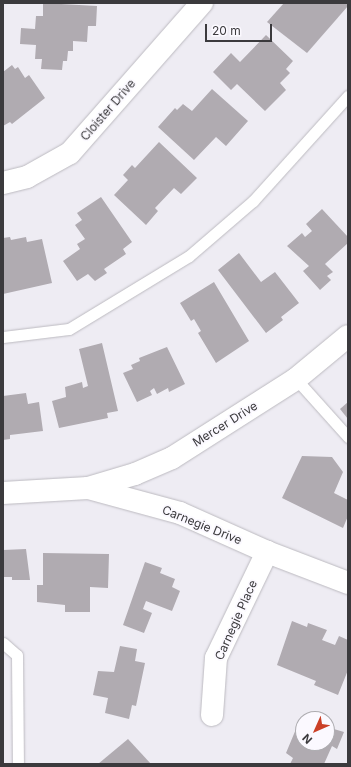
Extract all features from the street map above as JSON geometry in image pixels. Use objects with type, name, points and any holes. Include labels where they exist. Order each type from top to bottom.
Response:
[{"type":"street","name":"Cloister Drive","points":[[3,183],[27,177],[70,153],[197,6]]},
{"type":"street","name":"Mercer Drive","points":[[88,488],[135,474],[172,458],[296,379],[348,336]]},
{"type":"street","name":"Carnegie Drive","points":[[3,493],[88,488],[180,513],[267,552],[348,584]]},
{"type":"street","name":"Carnegie Place","points":[[212,715],[216,658],[267,552]]},
{"type":"lane","points":[[3,337],[69,329],[189,256],[253,201],[348,96]]},
{"type":"lane","points":[[296,379],[348,437]]},
{"type":"lane","points":[[3,643],[17,655],[18,764]]},
{"type":"building","points":[[43,3],[97,6],[96,26],[88,26],[87,42],[73,41],[73,51],[68,51],[67,61],[63,61],[62,70],[41,69],[42,59],[35,59],[36,45],[20,44],[21,28],[35,29],[36,16],[43,16]]},
{"type":"building","points":[[284,3],[346,3],[348,6],[307,53],[267,22]]},
{"type":"building","points":[[266,35],[293,61],[286,69],[290,73],[280,83],[286,90],[265,111],[237,84],[231,90],[213,72],[231,53],[240,62]]},
{"type":"building","points":[[12,65],[15,69],[18,67],[25,78],[29,75],[45,98],[12,124],[10,122],[3,126],[3,72]]},
{"type":"building","points":[[212,89],[248,121],[226,146],[216,137],[194,160],[158,127],[175,108],[177,110],[183,104],[192,111]]},
{"type":"building","points":[[159,142],[197,178],[181,194],[174,188],[155,208],[158,211],[146,225],[114,195],[128,180],[123,175],[132,165],[135,168]]},
{"type":"building","points":[[101,197],[132,242],[123,249],[126,254],[104,269],[107,273],[95,281],[88,274],[77,281],[63,261],[80,249],[77,244],[85,239],[75,225],[82,220],[77,213]]},
{"type":"building","points":[[322,209],[348,237],[348,243],[325,264],[333,272],[327,276],[331,280],[320,290],[303,271],[309,266],[287,246],[302,233],[305,237],[312,231],[306,224]]},
{"type":"building","points":[[10,237],[11,240],[26,237],[27,242],[42,239],[52,283],[3,294],[3,238]]},
{"type":"building","points":[[239,253],[261,282],[275,272],[299,303],[281,317],[283,320],[266,333],[218,270]]},
{"type":"building","points":[[214,282],[249,341],[216,363],[198,333],[201,331],[194,319],[191,321],[180,303]]},
{"type":"building","points":[[102,343],[118,411],[107,413],[108,418],[59,428],[52,401],[66,397],[65,387],[82,382],[83,388],[88,386],[79,349]]},
{"type":"building","points":[[167,347],[185,384],[169,392],[168,388],[157,394],[154,388],[150,391],[152,395],[137,402],[123,373],[133,369],[131,365],[140,361],[139,358]]},
{"type":"building","points":[[26,393],[28,404],[39,402],[43,431],[10,435],[10,439],[3,440],[3,396]]},
{"type":"building","points":[[348,402],[348,419],[340,409]]},
{"type":"building","points":[[302,456],[332,457],[343,472],[334,493],[348,500],[348,516],[343,528],[282,498]]},
{"type":"building","points":[[26,549],[30,580],[12,580],[12,577],[3,577],[3,550]]},
{"type":"building","points":[[43,553],[109,554],[108,588],[90,587],[90,612],[65,612],[65,605],[37,602],[37,585],[43,585]]},
{"type":"building","points":[[145,562],[162,568],[160,573],[175,579],[172,587],[180,591],[172,611],[146,601],[143,609],[152,613],[144,633],[123,625]]},
{"type":"building","points":[[292,621],[307,627],[308,623],[327,630],[322,640],[335,645],[339,636],[348,640],[348,670],[338,695],[314,685],[316,681],[277,665]]},
{"type":"building","points":[[120,646],[137,649],[135,661],[145,663],[136,706],[132,705],[129,719],[105,713],[108,698],[93,695],[98,671],[114,672]]},
{"type":"building","points":[[335,729],[344,732],[337,749],[335,748]]},
{"type":"building","points":[[295,731],[295,751],[330,751],[324,764],[290,764],[293,758],[286,753]]},
{"type":"building","points":[[128,739],[151,764],[98,764]]}]
